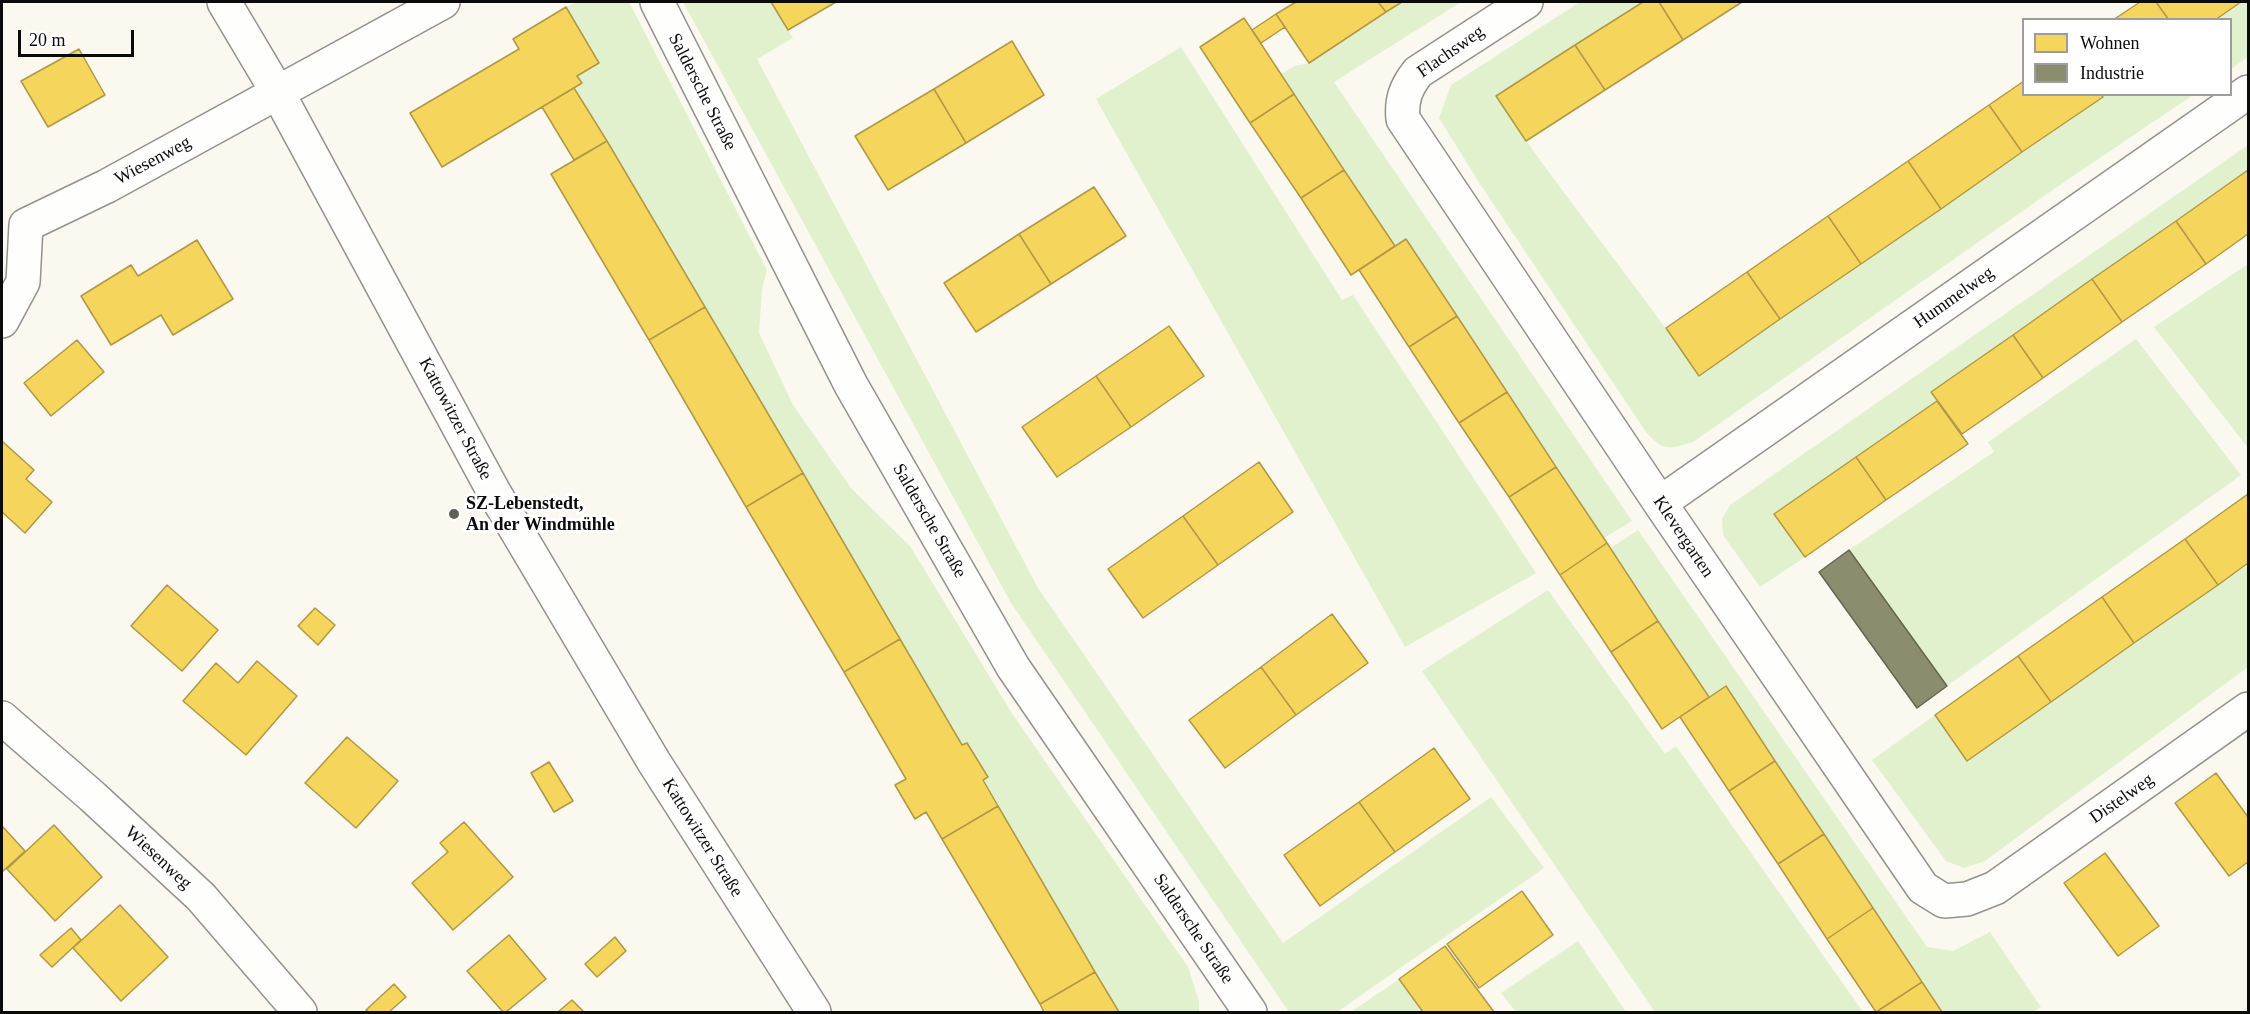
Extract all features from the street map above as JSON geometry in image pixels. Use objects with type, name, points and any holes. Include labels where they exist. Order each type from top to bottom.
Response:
[{"type":"street","name":"Kattowitzer Straße","points":[[224,2],[278,93],[495,494],[654,762],[814,1012]]},
{"type":"street","name":"Wiesenweg","points":[[2,321],[23,282],[14,226],[107,186],[443,2]]},
{"type":"street","name":"Saldersche Straße","points":[[657,2],[851,385],[1013,667],[1250,1012]]},
{"type":"street","name":"Flachsweg","points":[[1403,119],[1404,96],[1409,83],[1418,72],[1526,2]]},
{"type":"street","name":"Hummelweg","points":[[1660,503],[2248,92]]},
{"type":"street","name":"Klevergarten","points":[[1403,119],[1660,503],[1923,888],[1944,901],[1967,899],[1995,888]]},
{"type":"street","name":"Distelweg","points":[[1995,888],[2248,709]]},
{"type":"street","name":"Wiesenweg","points":[[2,718],[93,797],[201,897],[300,1012]]},
{"type":"green space","points":[[577,2],[629,2],[767,270],[762,289],[759,333],[793,405],[851,488],[910,546],[1013,715],[1188,967],[1199,1001],[1199,1012],[1119,1012],[983,780],[987,777],[967,743],[962,745],[575,88],[582,83],[577,76],[599,63],[566,7]]},
{"type":"green space","points":[[683,2],[771,2],[793,38],[757,59],[1038,588],[1283,943],[1491,797],[1544,868],[1337,1012],[1289,1012],[1011,603]]},
{"type":"green space","points":[[1403,2],[1461,2],[1334,82],[1632,521],[1604,538],[1406,240],[1395,246],[1281,74],[1295,66],[1309,63]]},
{"type":"green space","points":[[1580,2],[1643,2],[1496,97],[1520,133],[1699,375],[2105,96],[2192,96],[2054,189],[1693,442],[1667,447],[1662,446],[1646,432],[1480,184],[1439,118],[1451,85]]},
{"type":"green space","points":[[2241,2],[2248,2],[2248,57],[2232,68],[2232,18],[2218,18]]},
{"type":"green space","points":[[1181,47],[1342,300],[1353,295],[1536,573],[1405,647],[1096,99]]},
{"type":"green space","points":[[2248,145],[2248,170],[1932,391],[1937,401],[1775,513],[1805,557],[1760,587],[1723,535],[1722,519],[1730,505]]},
{"type":"green space","points":[[2248,264],[2248,448],[2154,327]]},
{"type":"green space","points":[[2136,339],[2241,475],[1947,686],[1849,550],[1994,452],[1988,442]]},
{"type":"green space","points":[[1638,530],[1927,947],[1953,951],[1990,932],[2041,1007],[2033,1012],[1942,1012],[1726,687],[1709,697],[1611,548]]},
{"type":"green space","points":[[2248,563],[2248,667],[1985,861],[1964,868],[1946,861],[1872,760],[1935,715],[1968,760]]},
{"type":"green space","points":[[1548,590],[1665,754],[1676,746],[1863,1012],[1655,1012],[1422,671]]},
{"type":"green space","points":[[1578,941],[1626,1012],[1516,1012],[1501,993]]},
{"type":"green space","points":[[1399,979],[1423,1012],[1351,1012]]},
{"type":"building: Wohnen","points":[[771,2],[836,2],[788,30]]},
{"type":"building: Wohnen","points":[[1296,2],[1378,2],[1386,12],[1309,63],[1276,14]]},
{"type":"building: Wohnen","points":[[1378,2],[1402,2],[1386,12]]},
{"type":"building: Wohnen","points":[[1643,2],[1659,2],[1683,40],[1605,90],[1575,45]]},
{"type":"building: Wohnen","points":[[1659,2],[1742,2],[1683,40]]},
{"type":"building: Wohnen","points":[[2140,2],[2156,2],[2168,18],[2116,18]]},
{"type":"building: Wohnen","points":[[2156,2],[2241,2],[2218,18],[2168,18]]},
{"type":"building: Wohnen","points":[[566,7],[599,63],[577,76],[582,83],[442,167],[410,113],[519,49],[513,39]]},
{"type":"building: Wohnen","points":[[1276,14],[1285,27],[1261,43],[1252,30]]},
{"type":"building: Wohnen","points":[[1244,18],[1294,94],[1250,123],[1200,47]]},
{"type":"building: Wohnen","points":[[1012,41],[1044,95],[966,143],[934,89]]},
{"type":"building: Wohnen","points":[[1575,45],[1605,90],[1526,141],[1496,96]]},
{"type":"building: Wohnen","points":[[79,49],[105,95],[48,127],[21,81]]},
{"type":"building: Wohnen","points":[[2022,82],[2022,96],[2103,97],[2022,152],[1989,105]]},
{"type":"building: Wohnen","points":[[574,88],[607,141],[574,160],[542,107]]},
{"type":"building: Wohnen","points":[[934,89],[966,143],[888,190],[855,136]]},
{"type":"building: Wohnen","points":[[1294,94],[1344,170],[1301,198],[1250,123]]},
{"type":"building: Wohnen","points":[[1989,105],[2022,152],[1941,209],[1908,161]]},
{"type":"building: Wohnen","points":[[607,141],[705,307],[649,340],[551,174]]},
{"type":"building: Wohnen","points":[[1908,161],[1941,209],[1861,264],[1828,216]]},
{"type":"building: Wohnen","points":[[1344,170],[1395,246],[1351,275],[1301,198]]},
{"type":"building: Wohnen","points":[[2248,170],[2248,234],[2206,264],[2176,221]]},
{"type":"building: Wohnen","points":[[1094,187],[1126,236],[1051,284],[1019,234]]},
{"type":"building: Wohnen","points":[[1828,216],[1861,264],[1780,319],[1747,272]]},
{"type":"building: Wohnen","points":[[2176,221],[2206,264],[2122,322],[2092,279]]},
{"type":"building: Wohnen","points":[[1019,234],[1051,284],[976,332],[944,283]]},
{"type":"building: Wohnen","points":[[1406,239],[1457,316],[1409,347],[1359,270]]},
{"type":"building: Wohnen","points":[[197,240],[233,299],[173,335],[161,315],[111,345],[81,296],[131,265],[138,276]]},
{"type":"building: Wohnen","points":[[1747,272],[1780,319],[1699,376],[1666,328]]},
{"type":"building: Wohnen","points":[[2092,279],[2122,322],[2043,378],[2013,335]]},
{"type":"building: Wohnen","points":[[705,307],[803,473],[746,507],[649,340]]},
{"type":"building: Wohnen","points":[[1457,316],[1507,392],[1459,423],[1409,347]]},
{"type":"building: Wohnen","points":[[1169,326],[1204,376],[1131,427],[1096,376]]},
{"type":"building: Wohnen","points":[[2013,335],[2043,378],[1962,434],[1931,392]]},
{"type":"building: Wohnen","points":[[77,340],[104,372],[51,416],[24,383]]},
{"type":"building: Wohnen","points":[[1096,376],[1131,427],[1057,477],[1022,427]]},
{"type":"building: Wohnen","points":[[1507,392],[1556,467],[1509,497],[1459,423]]},
{"type":"building: Wohnen","points":[[1937,401],[1968,444],[1886,500],[1856,457]]},
{"type":"building: Wohnen","points":[[2,441],[34,470],[26,479],[52,502],[25,533],[2,512]]},
{"type":"building: Wohnen","points":[[1856,457],[1886,500],[1805,557],[1774,514]]},
{"type":"building: Wohnen","points":[[1259,462],[1293,512],[1218,565],[1183,516]]},
{"type":"building: Wohnen","points":[[1556,467],[1607,543],[1560,575],[1509,497]]},
{"type":"building: Wohnen","points":[[803,473],[900,639],[844,672],[746,507]]},
{"type":"building: Wohnen","points":[[2248,494],[2248,563],[2218,585],[2185,539]]},
{"type":"building: Wohnen","points":[[1183,516],[1218,565],[1143,618],[1108,569]]},
{"type":"building: Wohnen","points":[[2185,539],[2218,585],[2134,643],[2102,597]]},
{"type":"building: Wohnen","points":[[1607,543],[1658,621],[1611,652],[1560,575]]},
{"type":"building: Wohnen","points":[[167,585],[218,630],[182,671],[131,626]]},
{"type":"building: Wohnen","points":[[2102,597],[2134,643],[2051,702],[2018,656]]},
{"type":"building: Wohnen","points":[[315,608],[335,625],[318,645],[298,626]]},
{"type":"building: Wohnen","points":[[1332,614],[1368,663],[1296,715],[1261,667]]},
{"type":"building: Wohnen","points":[[1658,621],[1709,697],[1662,729],[1611,652]]},
{"type":"building: Wohnen","points":[[900,639],[962,745],[967,743],[988,777],[983,780],[998,806],[942,839],[926,812],[915,819],[895,785],[906,779],[844,672]]},
{"type":"building: Wohnen","points":[[2018,656],[2051,702],[1967,761],[1935,715]]},
{"type":"building: Wohnen","points":[[257,661],[297,696],[246,755],[183,701],[216,663],[238,683]]},
{"type":"building: Wohnen","points":[[1261,667],[1296,715],[1225,768],[1189,720]]},
{"type":"building: Wohnen","points":[[1726,686],[1775,761],[1729,791],[1680,717]]},
{"type":"building: Wohnen","points":[[347,737],[398,781],[356,828],[305,783]]},
{"type":"building: Wohnen","points":[[1434,748],[1470,799],[1395,852],[1359,802]]},
{"type":"building: Wohnen","points":[[1775,761],[1824,834],[1778,864],[1729,791]]},
{"type":"building: Wohnen","points":[[549,762],[573,801],[554,812],[531,773]]},
{"type":"building: Wohnen","points":[[2216,773],[2248,817],[2248,862],[2229,876],[2175,803]]},
{"type":"building: Wohnen","points":[[1359,802],[1395,852],[1320,906],[1284,855]]},
{"type":"building: Wohnen","points":[[998,806],[1095,972],[1040,1004],[942,839]]},
{"type":"building: Wohnen","points":[[464,822],[513,877],[453,930],[412,883],[448,852],[440,843]]},
{"type":"building: Wohnen","points":[[54,825],[102,877],[55,921],[7,869]]},
{"type":"building: Wohnen","points":[[2,826],[25,851],[2,872]]},
{"type":"building: Wohnen","points":[[1824,834],[1873,908],[1827,939],[1778,864]]},
{"type":"building: Wohnen","points":[[2105,853],[2159,926],[2118,956],[2064,883]]},
{"type":"building: Wohnen","points":[[1522,891],[1553,935],[1479,988],[1447,944]]},
{"type":"building: Wohnen","points":[[120,905],[168,957],[121,1001],[73,948]]},
{"type":"building: Wohnen","points":[[1873,908],[1922,982],[1876,1012],[1827,939]]},
{"type":"building: Wohnen","points":[[71,928],[81,940],[52,967],[40,955]]},
{"type":"building: Wohnen","points":[[509,935],[546,979],[506,1012],[503,1012],[467,971]]},
{"type":"building: Wohnen","points":[[615,937],[626,951],[597,977],[585,964]]},
{"type":"building: Wohnen","points":[[1445,946],[1494,1012],[1423,1012],[1399,979]]},
{"type":"building: Wohnen","points":[[1095,972],[1119,1012],[1044,1012],[1040,1004]]},
{"type":"building: Wohnen","points":[[1922,982],[1942,1012],[1876,1012]]},
{"type":"building: Wohnen","points":[[394,984],[406,997],[389,1012],[366,1010]]},
{"type":"building: Wohnen","points":[[572,1000],[584,1012],[558,1012]]},
{"type":"building: Industrie","points":[[1849,550],[1947,686],[1917,708],[1819,572]]},
{"type":"place","name":"SZ-Lebenstedt, An der Windmühle","points":[[454,514]]}]
